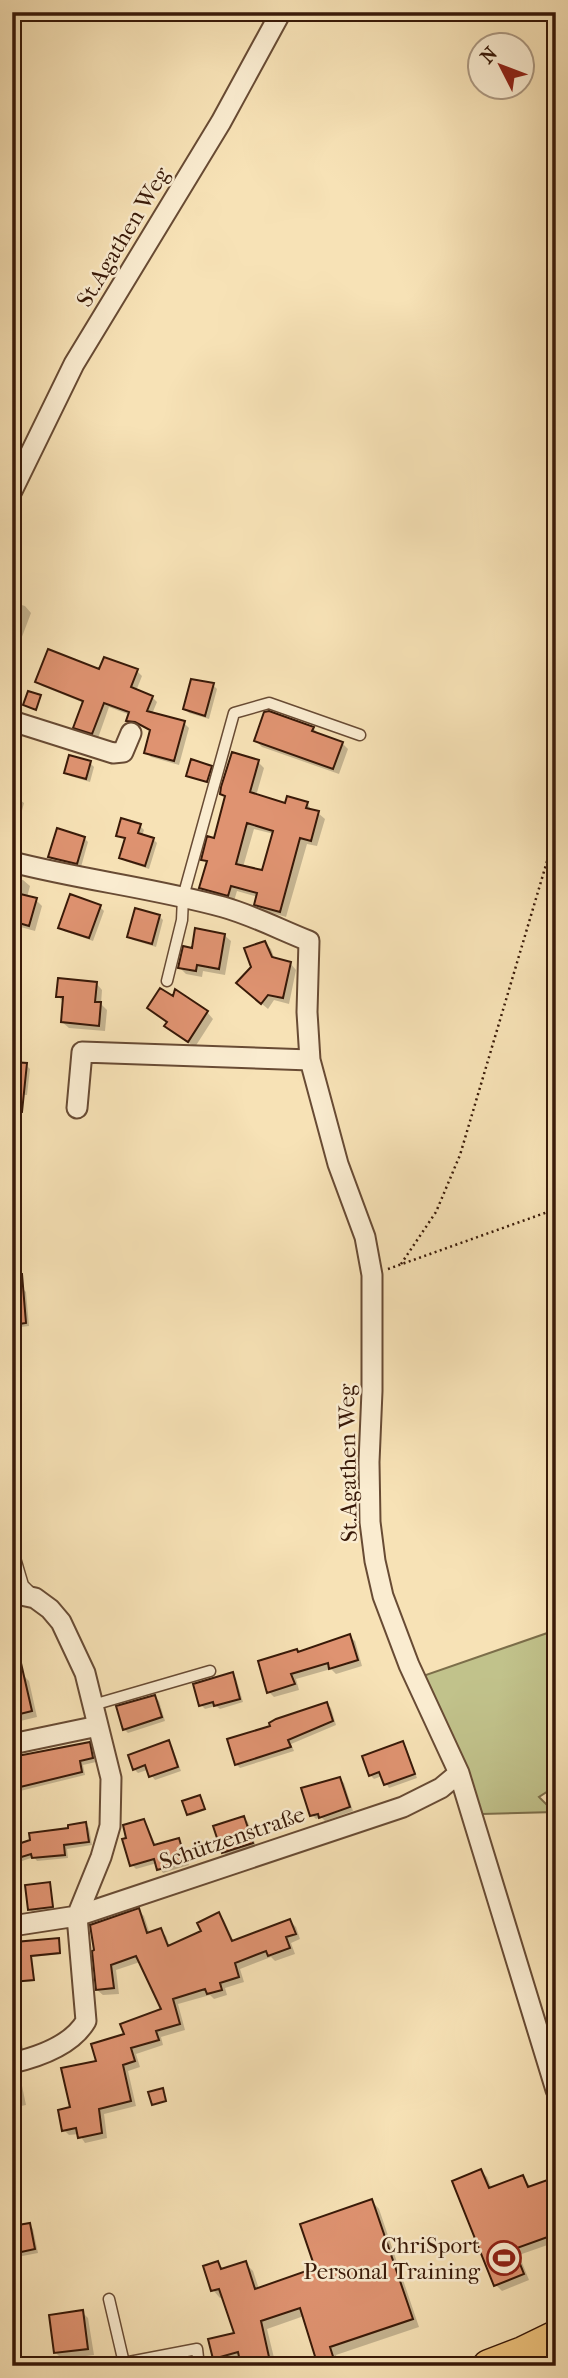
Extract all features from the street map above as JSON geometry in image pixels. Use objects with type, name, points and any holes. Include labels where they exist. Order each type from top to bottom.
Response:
[{"type":"main road","points":[[489,2366],[556,2337]]},
{"type":"main road","points":[[521,2366],[556,2354]]},
{"type":"street","name":"St.Agathen Weg","points":[[12,491],[74,364],[221,122],[281,12]]},
{"type":"street","points":[[12,720],[113,753],[123,752],[131,733]]},
{"type":"street","points":[[12,862],[57,874],[183,897]]},
{"type":"street","name":"St.Agathen Weg","points":[[183,897],[227,908],[309,941],[310,1060],[338,1164],[365,1237],[372,1275],[369,1462],[374,1561],[383,1596],[409,1665],[459,1773],[556,2090]]},
{"type":"street","points":[[77,1108],[82,1052],[310,1060]]},
{"type":"street","points":[[12,1592],[36,1598],[61,1622],[85,1672],[111,1778],[110,1826],[101,1857],[77,1916],[86,2021],[81,2030],[57,2047],[12,2063]]},
{"type":"street","points":[[12,1744],[98,1726]]},
{"type":"street","name":"Schützenstraße","points":[[12,1926],[77,1916],[404,1807],[441,1788],[459,1773]]},
{"type":"lane","points":[[167,981],[181,920],[183,897],[234,712],[269,704],[360,735]]},
{"type":"lane","points":[[12,1548],[23,1584],[36,1598]]},
{"type":"lane","points":[[93,1705],[210,1671]]},
{"type":"lane","points":[[109,2299],[124,2363],[197,2349],[198,2366]]},
{"type":"path","points":[[401,1264],[436,1212],[460,1155],[556,831]]},
{"type":"path","points":[[372,1275],[556,1209]]},
{"type":"green space","points":[[556,1630],[556,1786],[539,1797],[554,1812],[482,1814],[420,1677]]},
{"type":"building","points":[[48,649],[99,669],[104,657],[138,669],[131,687],[153,696],[147,711],[185,721],[174,761],[144,753],[150,730],[135,722],[126,721],[129,712],[104,703],[92,734],[73,728],[83,701],[35,682]]},
{"type":"building","points":[[191,679],[214,683],[205,716],[183,709]]},
{"type":"building","points":[[28,691],[41,695],[36,710],[23,705]]},
{"type":"building","points":[[269,711],[314,727],[312,731],[343,742],[333,769],[254,741],[264,712]]},
{"type":"building","points":[[232,752],[259,760],[250,792],[285,803],[287,796],[308,802],[306,808],[319,811],[311,841],[300,838],[280,912],[254,905],[257,893],[231,886],[228,896],[199,888],[207,861],[201,860],[207,836],[214,838],[225,796],[220,794]],"holes":[[[247,823],[273,831],[262,870],[236,864]]]},
{"type":"building","points":[[69,755],[91,761],[86,779],[64,773]]},
{"type":"building","points":[[191,759],[212,766],[207,782],[186,776]]},
{"type":"building","points":[[121,818],[141,824],[138,833],[154,838],[145,866],[119,858],[125,838],[116,836]]},
{"type":"building","points":[[57,828],[85,837],[77,864],[48,857]]},
{"type":"building","points":[[12,892],[37,898],[29,926],[12,921]]},
{"type":"building","points":[[70,894],[101,905],[89,938],[58,928]]},
{"type":"building","points":[[135,908],[160,915],[152,944],[127,937]]},
{"type":"building","points":[[195,928],[225,934],[219,969],[197,965],[196,971],[178,968],[183,946],[192,948]]},
{"type":"building","points":[[265,941],[272,957],[291,962],[283,998],[268,995],[261,1004],[236,983],[251,967],[244,948]]},
{"type":"building","points":[[58,978],[97,982],[95,1002],[101,1002],[99,1026],[61,1022],[63,997],[56,997]]},
{"type":"building","points":[[160,988],[173,996],[175,989],[208,1011],[188,1042],[164,1026],[167,1022],[147,1008]]},
{"type":"building","points":[[12,1062],[27,1063],[22,1112],[12,1111]]},
{"type":"building","points":[[12,1274],[22,1274],[26,1323],[12,1325]]},
{"type":"building","points":[[350,1634],[358,1660],[329,1669],[328,1663],[291,1674],[295,1684],[267,1693],[258,1661],[297,1649],[298,1652]]},
{"type":"building","points":[[12,1650],[18,1650],[32,1711],[12,1716]]},
{"type":"building","points":[[233,1672],[240,1699],[214,1706],[213,1702],[199,1706],[193,1684]]},
{"type":"building","points":[[155,1695],[162,1717],[123,1730],[116,1706]]},
{"type":"building","points":[[327,1702],[333,1721],[288,1740],[291,1747],[235,1765],[227,1739],[270,1726],[269,1723],[276,1719]]},
{"type":"building","points":[[169,1740],[178,1767],[149,1777],[145,1765],[133,1770],[128,1755]]},
{"type":"building","points":[[403,1741],[415,1774],[384,1785],[379,1772],[369,1776],[362,1756]]},
{"type":"building","points":[[90,1742],[93,1758],[80,1761],[82,1772],[12,1789],[12,1757]]},
{"type":"building","points":[[340,1777],[350,1807],[319,1818],[318,1814],[310,1816],[301,1788]]},
{"type":"building","points":[[200,1795],[205,1809],[187,1815],[182,1801]]},
{"type":"building","points":[[244,1816],[253,1843],[222,1853],[213,1826]]},
{"type":"building","points":[[144,1819],[154,1845],[179,1838],[186,1862],[157,1870],[154,1859],[130,1866],[122,1839],[126,1838],[123,1825]]},
{"type":"building","points":[[86,1822],[89,1842],[64,1845],[65,1855],[32,1858],[31,1854],[12,1860],[12,1846],[30,1840],[29,1833],[68,1828],[68,1825]]},
{"type":"building","points":[[50,1882],[53,1907],[28,1910],[25,1885]]},
{"type":"building","points":[[139,1908],[147,1933],[161,1928],[168,1946],[201,1931],[197,1923],[219,1912],[232,1941],[290,1919],[296,1934],[286,1937],[290,1948],[268,1956],[266,1951],[235,1963],[239,1977],[220,1983],[222,1990],[207,1994],[205,1989],[173,1999],[180,2024],[156,2031],[159,2040],[131,2048],[135,2061],[123,2065],[131,2101],[99,2109],[102,2133],[78,2138],[76,2128],[62,2131],[58,2110],[70,2107],[61,2068],[96,2061],[91,2044],[124,2034],[120,2024],[161,2009],[136,1956],[111,1965],[114,1988],[96,1990],[90,1925]]},
{"type":"building","points":[[59,1938],[60,1953],[31,1956],[34,1980],[12,1982],[12,1961],[17,1961],[15,1942]]},
{"type":"building","points":[[163,2088],[166,2101],[152,2105],[148,2092]]},
{"type":"building","points":[[481,2169],[489,2188],[523,2175],[528,2187],[553,2178],[556,2187],[556,2234],[514,2249],[524,2274],[494,2286],[452,2181]]},
{"type":"building","points":[[372,2199],[413,2319],[330,2347],[336,2366],[318,2366],[300,2308],[261,2321],[271,2366],[241,2366],[238,2352],[213,2359],[208,2339],[234,2333],[219,2289],[211,2291],[203,2266],[218,2261],[221,2269],[246,2261],[255,2289],[315,2268],[300,2224]]},
{"type":"building","points":[[30,2223],[35,2249],[12,2254],[12,2226]]},
{"type":"building","points":[[83,2310],[88,2349],[54,2353],[49,2315]]},
{"type":"place","name":"ChriSport Personal Training","points":[[504,2258]]}]
